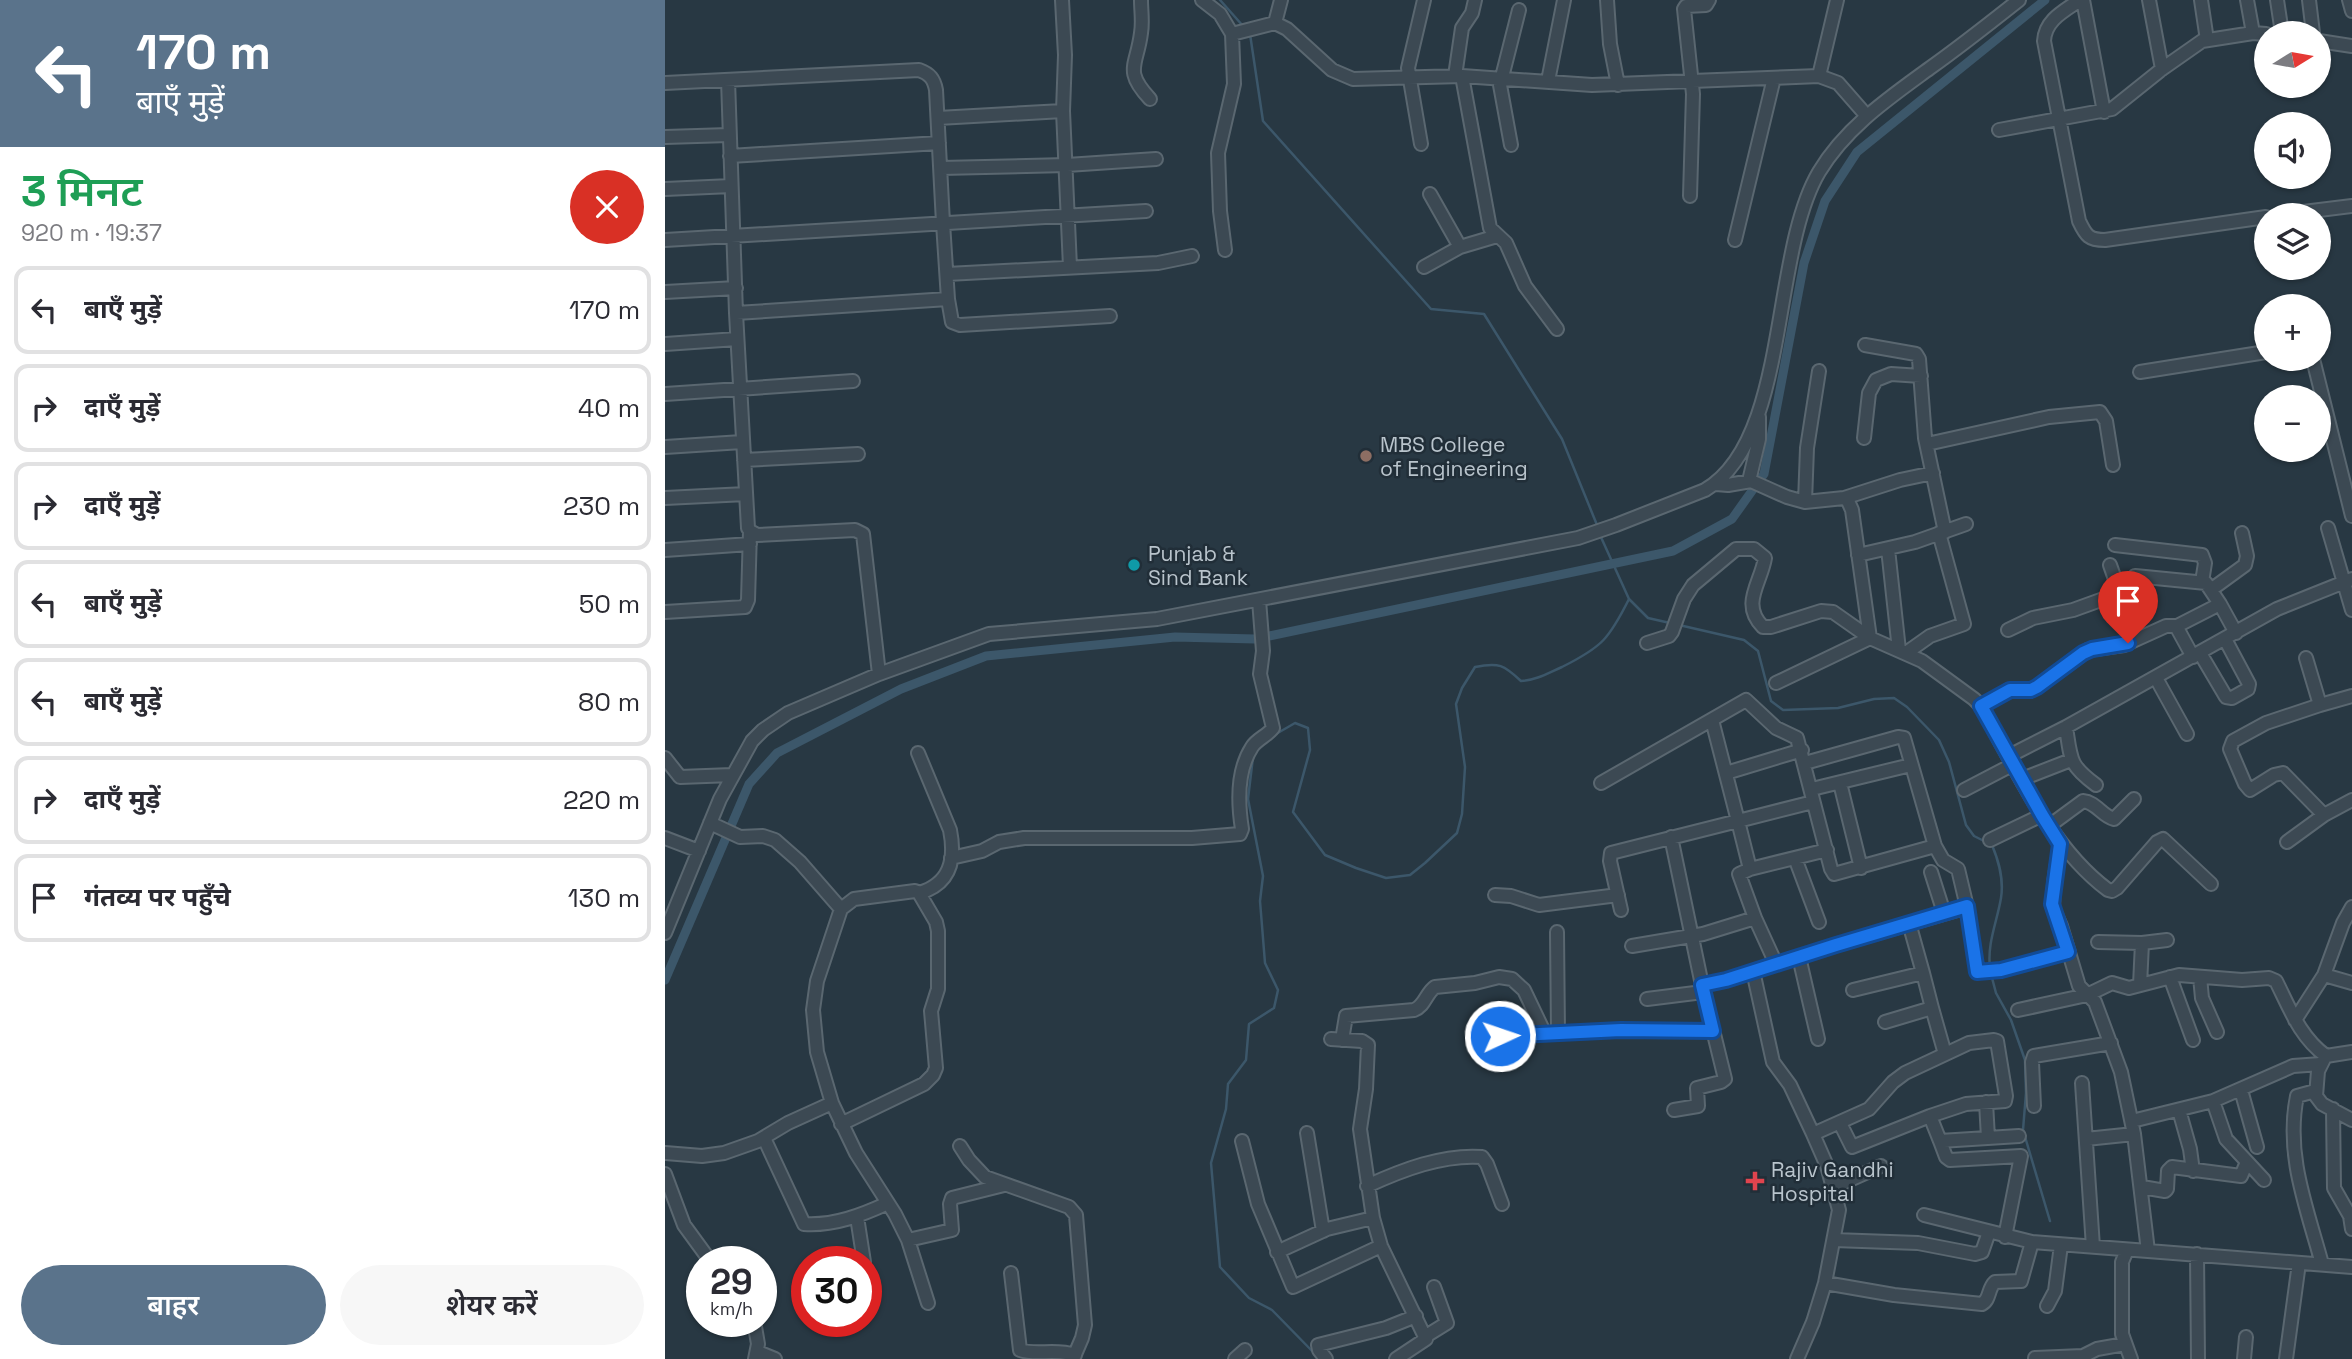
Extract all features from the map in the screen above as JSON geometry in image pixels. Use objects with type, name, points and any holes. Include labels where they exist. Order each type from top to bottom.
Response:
[{"type":"street","points":[[1062,0],[1065,55],[1063,111],[1070,267]]},
{"type":"street","points":[[1140,0],[1142,31],[1134,61],[1134,74],[1137,85],[1150,99]]},
{"type":"street","points":[[1202,0],[1220,14],[1235,34],[1234,84],[1218,153],[1220,211],[1225,250]]},
{"type":"street","points":[[1275,23],[1281,0]]},
{"type":"street","points":[[1421,144],[1409,79],[1411,54],[1424,0]]},
{"type":"street","points":[[1475,0],[1472,13],[1462,28],[1458,76],[1488,222],[1491,230],[1509,247],[1525,286],[1557,329]]},
{"type":"street","points":[[1548,80],[1564,0]]},
{"type":"street","points":[[1607,0],[1618,85]]},
{"type":"street","points":[[1690,196],[1692,80],[1684,9],[1686,6],[1706,5],[1709,0]]},
{"type":"street","points":[[1819,76],[1837,0]]},
{"type":"street","points":[[665,933],[699,851],[714,825],[732,775],[752,741],[788,713],[879,674],[989,634],[1157,618],[1578,538],[1705,491],[1716,484],[1737,460],[1758,410],[1775,342],[1793,247],[1808,196],[1830,155],[1866,115],[2019,0]]},
{"type":"street","points":[[2104,111],[2082,0],[2050,22],[2044,35],[2079,221],[2091,239],[2105,240],[2254,219]]},
{"type":"street","points":[[2149,0],[2162,69]]},
{"type":"street","points":[[2200,0],[2207,40]]},
{"type":"street","points":[[2248,0],[2255,21]]},
{"type":"street","points":[[2277,0],[2280,21]]},
{"type":"street","points":[[2309,0],[2312,21]]},
{"type":"street","points":[[2349,0],[2352,11]]},
{"type":"street","points":[[1511,145],[1500,79],[1519,10]]},
{"type":"street","points":[[1235,34],[1275,23],[1287,29],[1332,70],[1353,79],[1458,76],[1618,85],[1819,76],[1838,83],[1866,115]]},
{"type":"street","points":[[1999,130],[2104,111],[2117,106],[2196,45],[2207,40],[2254,35]]},
{"type":"street","points":[[2331,43],[2352,46]]},
{"type":"street","points":[[665,83],[919,70],[930,75],[934,81],[938,118],[950,320],[955,325],[1110,316]]},
{"type":"street","points":[[1735,240],[1774,78]]},
{"type":"street","points":[[665,612],[745,607],[748,600],[750,538],[737,338],[728,80]]},
{"type":"street","points":[[938,118],[1063,111]]},
{"type":"street","points":[[665,137],[729,135]]},
{"type":"street","points":[[730,156],[939,143]]},
{"type":"street","points":[[941,168],[1067,165],[1156,159]]},
{"type":"street","points":[[665,189],[731,186]]},
{"type":"street","points":[[1430,194],[1460,247]]},
{"type":"street","points":[[2331,209],[2352,206]]},
{"type":"street","points":[[665,240],[1146,211]]},
{"type":"street","points":[[1424,267],[1460,247],[1497,236]]},
{"type":"street","points":[[947,274],[1158,263],[1192,256]]},
{"type":"street","points":[[665,292],[736,288]]},
{"type":"street","points":[[736,313],[948,299]]},
{"type":"street","points":[[665,344],[737,338]]},
{"type":"street","points":[[1865,345],[1916,354],[1920,362],[1927,444],[1942,533],[1964,624],[1930,636],[1902,652]]},
{"type":"street","points":[[2140,372],[2254,354]]},
{"type":"street","points":[[1805,502],[1808,437],[1819,371]]},
{"type":"street","points":[[2316,371],[2352,516]]},
{"type":"street","points":[[1864,438],[1869,393],[1876,380],[1891,374],[1921,376]]},
{"type":"street","points":[[665,394],[852,381]]},
{"type":"street","points":[[1751,481],[1759,439],[1758,410]]},
{"type":"street","points":[[1927,444],[2049,417],[2100,412],[2106,421],[2113,465]]},
{"type":"street","points":[[665,447],[742,442]]},
{"type":"street","points":[[744,460],[858,454]]},
{"type":"street","points":[[1716,484],[1751,481],[1805,502],[1844,498],[1900,480],[1933,473]]},
{"type":"street","points":[[665,498],[746,494]]},
{"type":"street","points":[[1844,498],[1850,504],[1854,517],[1870,638]]},
{"type":"street","points":[[1858,555],[1888,549],[1966,524]]},
{"type":"street","points":[[2328,528],[2348,580],[2352,608]]},
{"type":"street","points":[[665,551],[761,535],[855,530],[863,534],[879,674]]},
{"type":"street","points":[[2135,576],[2207,585],[2245,565],[2247,556],[2242,533]]},
{"type":"street","points":[[2115,545],[2202,555],[2207,585],[2220,604],[2249,684],[2245,692],[2232,698],[2226,697],[2176,626]]},
{"type":"street","points":[[1647,643],[1669,636],[1688,590],[1731,552],[1746,547],[1760,552],[1765,558],[1752,599],[1753,611],[1763,627],[1828,611],[1845,619],[1870,638],[1922,662],[1981,706],[2060,844],[2108,890],[2117,888],[2157,842],[2163,839],[2211,884]]},
{"type":"street","points":[[1888,549],[1902,652]]},
{"type":"street","points":[[2110,565],[2136,639]]},
{"type":"street","points":[[1964,790],[2066,727],[2277,609],[2348,580]]},
{"type":"street","points":[[2008,630],[2033,618],[2073,610],[2120,593]]},
{"type":"street","points":[[951,858],[982,851],[999,842],[1024,838],[1192,838],[1240,834],[1242,829],[1238,804],[1244,766],[1252,746],[1273,728],[1260,674],[1263,651],[1259,600]]},
{"type":"street","points":[[1981,706],[2010,690],[2031,690],[2037,687],[2088,650],[2121,646],[2166,626],[2176,626],[2220,604]]},
{"type":"street","points":[[1776,683],[1870,638]]},
{"type":"street","points":[[2307,658],[2320,705]]},
{"type":"street","points":[[2156,678],[2187,734]]},
{"type":"street","points":[[2323,815],[2283,773],[2274,775],[2251,790],[2245,784],[2230,749],[2233,741],[2266,723],[2352,696]]},
{"type":"street","points":[[1601,783],[1746,700],[1776,728],[1797,738],[1834,874],[1935,846]]},
{"type":"street","points":[[1711,720],[1751,869]]},
{"type":"street","points":[[2066,727],[2071,760],[2080,773],[2096,785]]},
{"type":"street","points":[[1725,773],[1902,737],[1935,846],[1943,860],[1958,869],[1967,906],[1977,972],[2068,952]]},
{"type":"street","points":[[918,753],[950,830],[951,858],[940,883],[932,889],[919,893],[908,891],[862,897],[849,902],[841,909],[814,996],[817,1052],[832,1103],[856,1153],[888,1203],[908,1241],[928,1303]]},
{"type":"street","points":[[665,758],[680,777],[732,775]]},
{"type":"street","points":[[2022,779],[2071,760]]},
{"type":"street","points":[[1621,910],[1609,860],[1611,853],[1738,821],[1812,796],[1840,783],[1911,765]]},
{"type":"street","points":[[1840,783],[1861,868]]},
{"type":"street","points":[[1990,840],[2046,821],[2083,801],[2089,802],[2114,820],[2134,799]]},
{"type":"street","points":[[2287,842],[2323,815],[2352,800]]},
{"type":"street","points":[[714,825],[740,837],[763,836],[775,840],[800,862],[841,909]]},
{"type":"street","points":[[1671,837],[1724,1081],[1697,1088],[1698,1106],[1674,1110]]},
{"type":"street","points":[[665,838],[699,851]]},
{"type":"street","points":[[2060,844],[2052,904],[2079,986],[2095,1002],[2118,1061],[2133,1128],[2148,1251]]},
{"type":"street","points":[[1776,964],[1739,874],[1826,850]]},
{"type":"street","points":[[1795,858],[1819,922]]},
{"type":"street","points":[[1931,872],[1944,913]]},
{"type":"street","points":[[841,1124],[924,1084],[936,1068],[931,1012],[939,981],[937,930],[936,922],[919,893]]},
{"type":"street","points":[[1495,895],[1511,896],[1539,905],[1618,895]]},
{"type":"street","points":[[1647,999],[1702,988],[1967,906]]},
{"type":"street","points":[[2295,1020],[2325,975],[2343,923],[2352,907]]},
{"type":"street","points":[[1632,946],[1693,937],[1755,918]]},
{"type":"street","points":[[1909,923],[1945,1054]]},
{"type":"street","points":[[1551,1033],[1557,932]]},
{"type":"street","points":[[2098,942],[2142,943],[2167,940]]},
{"type":"street","points":[[2140,985],[2142,943]]},
{"type":"street","points":[[1799,957],[1818,1039]]},
{"type":"street","points":[[1753,971],[1771,1056],[1790,1085],[1814,1134],[1834,1188],[1839,1210],[1825,1283],[1813,1322],[1797,1359]]},
{"type":"street","points":[[1853,990],[1923,973]]},
{"type":"street","points":[[2018,1010],[2087,995],[2109,984],[2126,989],[2179,975],[2242,980],[2263,978],[2276,981],[2295,1020],[2323,1060]]},
{"type":"street","points":[[2325,975],[2352,983]]},
{"type":"street","points":[[1396,1359],[1425,1342],[1426,1336],[1381,1246],[1373,1218],[1360,1129],[1369,1045],[1362,1041],[1337,1039],[1344,1018],[1414,1010],[1421,1006],[1435,987],[1475,983],[1499,977],[1512,979],[1524,990],[1551,1033]]},
{"type":"street","points":[[2170,977],[2193,1041]]},
{"type":"street","points":[[2200,977],[2202,998],[2217,1032]]},
{"type":"street","points":[[1885,1022],[1932,1008]]},
{"type":"street","points":[[1500,1036],[1621,1030],[1713,1031]]},
{"type":"street","points":[[1814,1134],[1869,1109],[1893,1082],[1905,1073],[1969,1043],[1997,1041],[2006,1099],[1966,1104],[1930,1115],[1852,1147],[1840,1123]]},
{"type":"street","points":[[2034,1107],[2034,1056],[2111,1044]]},
{"type":"street","points":[[2086,1139],[2133,1128],[2179,1110],[2213,1101],[2287,1068],[2352,1052]]},
{"type":"street","points":[[2323,1060],[2315,1091],[2318,1100],[2352,1119]]},
{"type":"street","points":[[2082,1083],[2092,1247]]},
{"type":"street","points":[[2241,1090],[2257,1147]]},
{"type":"street","points":[[2315,1091],[2297,1096],[2294,1150],[2301,1196],[2322,1264]]},
{"type":"street","points":[[2213,1101],[2226,1139],[2264,1180]]},
{"type":"street","points":[[1986,1102],[1988,1138]]},
{"type":"street","points":[[665,1153],[714,1155],[764,1138],[788,1123],[832,1103]]},
{"type":"street","points":[[2333,1109],[2334,1188],[2350,1216],[2352,1228]]},
{"type":"street","points":[[2179,1110],[2193,1171]]},
{"type":"street","points":[[1930,1115],[1946,1157],[1950,1160],[2021,1156],[2005,1237]]},
{"type":"street","points":[[1307,1133],[1323,1231]]},
{"type":"street","points":[[1940,1141],[2019,1136]]},
{"type":"street","points":[[764,1138],[804,1224],[857,1217],[888,1203]]},
{"type":"street","points":[[1242,1141],[1253,1190],[1291,1285],[1296,1287],[1381,1246]]},
{"type":"street","points":[[960,1146],[980,1173],[1069,1208],[1076,1215],[1079,1221],[1084,1325],[1074,1357],[1053,1350],[1020,1350],[1011,1273]]},
{"type":"street","points":[[1367,1186],[1401,1171],[1428,1164],[1482,1157],[1502,1204]]},
{"type":"street","points":[[2142,1187],[2165,1191],[2170,1168],[2241,1176],[2247,1162]]},
{"type":"street","points":[[1834,1188],[1881,1166]]},
{"type":"street","points":[[665,1174],[684,1225],[699,1246]]},
{"type":"street","points":[[908,1241],[953,1230],[950,1204],[952,1198],[1005,1185]]},
{"type":"street","points":[[1924,1215],[2032,1242],[2352,1267]]},
{"type":"street","points":[[857,1217],[862,1246]]},
{"type":"street","points":[[1277,1252],[1323,1231],[1373,1218]]},
{"type":"street","points":[[1834,1240],[1919,1243],[1979,1254],[1984,1249],[1989,1232]]},
{"type":"street","points":[[1825,1283],[1912,1297],[1982,1304],[1995,1282],[2021,1281],[2032,1242]]},
{"type":"street","points":[[2047,1306],[2055,1291],[2056,1244]]},
{"type":"street","points":[[2127,1250],[2122,1262],[2122,1334],[2131,1359]]},
{"type":"street","points":[[2197,1254],[2198,1359]]},
{"type":"street","points":[[2286,1359],[2299,1263]]},
{"type":"street","points":[[1426,1336],[1447,1323],[1434,1287]]},
{"type":"street","points":[[1326,1359],[1318,1345],[1386,1328],[1416,1316]]},
{"type":"street","points":[[755,1337],[757,1356],[775,1359]]},
{"type":"street","points":[[2244,1359],[2246,1337]]},
{"type":"street","points":[[2035,1359],[2083,1356],[2097,1349],[2125,1344]]},
{"type":"waterway","points":[[1220,0],[1243,26]]},
{"type":"waterway","points":[[665,980],[749,784],[777,753],[901,689],[986,656],[1175,637],[1255,639],[1673,551],[1732,519],[1764,474],[1804,263],[1825,201],[1857,152],[2045,0]]},
{"type":"waterway","points":[[1250,34],[1263,121],[1431,309],[1484,314],[1562,439],[1597,525]]},
{"type":"waterway","points":[[1600,535],[1629,599],[1648,618],[1670,623]]},
{"type":"waterway","points":[[1276,734],[1295,723],[1308,728],[1310,750],[1293,812],[1325,855],[1386,878],[1410,875],[1457,833],[1462,814],[1465,767],[1456,704],[1475,667],[1501,666],[1521,681],[1547,674],[1596,647],[1610,633],[1629,599]]},
{"type":"waterway","points":[[1679,625],[1744,640],[1758,651],[1771,701],[1783,710],[1838,708],[1874,699],[1894,698],[1907,707],[1939,740],[1949,762],[1966,825],[1974,836],[1986,842]]},
{"type":"waterway","points":[[1253,757],[1248,799],[1263,876],[1260,901],[1265,963],[1278,990],[1274,1008],[1249,1024],[1246,1060],[1228,1084],[1226,1109],[1211,1163],[1220,1267],[1249,1298],[1272,1310],[1316,1355]]},
{"type":"waterway","points":[[1990,968],[1991,941],[2002,891],[2000,871],[1992,845]]},
{"type":"waterway","points":[[1991,974],[1996,993],[2011,1020],[2025,1060],[2023,1130],[2050,1221]]},
{"type":"place","name":"MBS College of Engineering","points":[[1366,456]]},
{"type":"place","name":"Punjab & Sind Bank","points":[[1134,565]]},
{"type":"place","name":"Rajiv Gandhi Hospital","points":[[1755,1181]]},
{"type":"route","points":[[1500,1036],[1621,1030],[1713,1031],[1702,985],[1967,906],[1977,972],[2001,970],[2068,952],[2052,904],[2060,844],[1981,706],[2014,688],[2031,690],[2037,687],[2088,650],[2128,643]]}]
